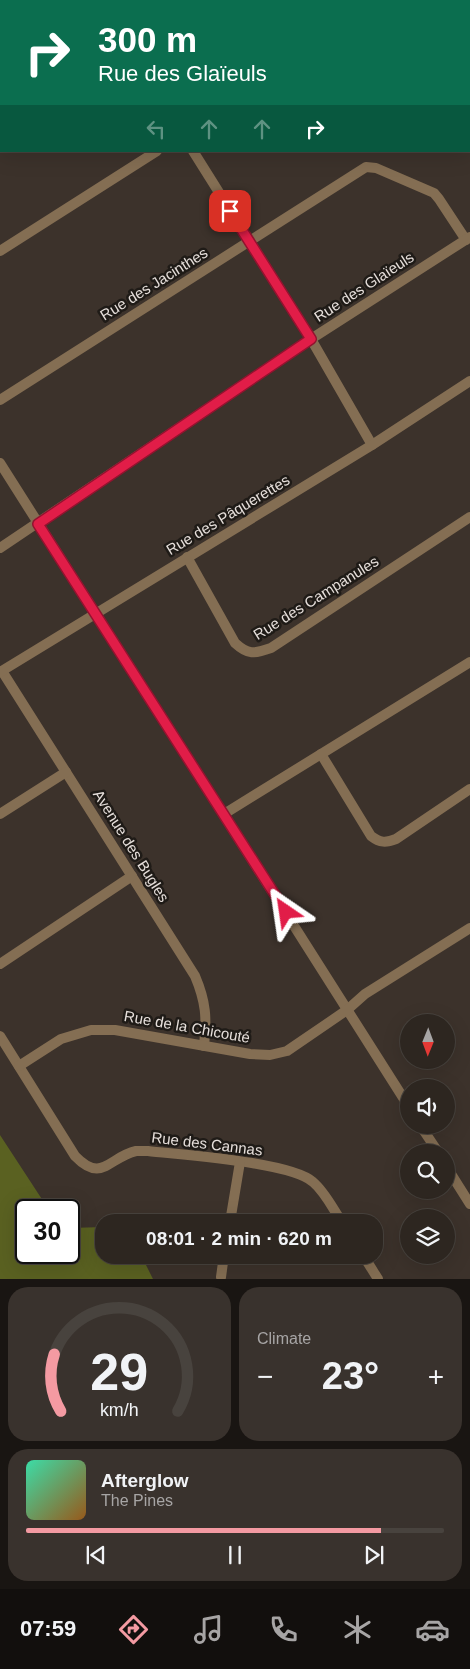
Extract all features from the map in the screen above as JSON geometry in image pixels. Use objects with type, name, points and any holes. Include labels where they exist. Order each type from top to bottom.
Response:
[{"type":"street","points":[[0,251],[155,152]]},
{"type":"street","points":[[194,152],[311,339],[372,445]]},
{"type":"street","name":"Rue des Jacinthes","points":[[0,400],[366,167],[376,168],[434,193],[468,238]]},
{"type":"street","name":"Rue des Glaïeuls","points":[[0,548],[311,339],[468,238]]},
{"type":"street","name":"Rue des Pâquerettes","points":[[1,672],[186,557],[372,445],[470,381]]},
{"type":"street","points":[[0,463],[400,1093]]},
{"type":"street","name":"Rue des Campanules","points":[[186,557],[235,642],[243,650],[251,653],[271,648],[470,517]]},
{"type":"street","points":[[224,814],[470,662]]},
{"type":"street","name":"Avenue des Bugles","points":[[1,672],[195,976],[206,1009],[204,1046]]},
{"type":"street","points":[[321,754],[371,836],[384,842],[396,838],[470,789]]},
{"type":"street","points":[[0,814],[66,772]]},
{"type":"street","points":[[0,964],[132,876]]},
{"type":"street","name":"Rue de la Chicouté","points":[[19,1066],[61,1040],[91,1030],[115,1030],[263,1055],[287,1051],[347,1010],[365,994],[470,928]]},
{"type":"street","name":"Rue des Cannas","points":[[0,1036],[75,1156],[83,1165],[92,1169],[102,1168],[137,1151],[240,1162],[290,1171],[314,1182],[336,1214]]},
{"type":"street","points":[[231,1214],[240,1162]]},
{"type":"street","points":[[455,1176],[466,1188],[470,1204]]},
{"type":"street","points":[[221,1277],[223,1264]]},
{"type":"street","points":[[369,1264],[378,1279]]},
{"type":"green space","points":[[0,1135],[42,1199],[15,1199],[15,1264],[80,1264],[80,1228],[95,1227],[95,1264],[146,1264],[153,1279],[0,1279]]},
{"type":"route","points":[[230,211],[311,339],[38,524],[286,912]]}]
